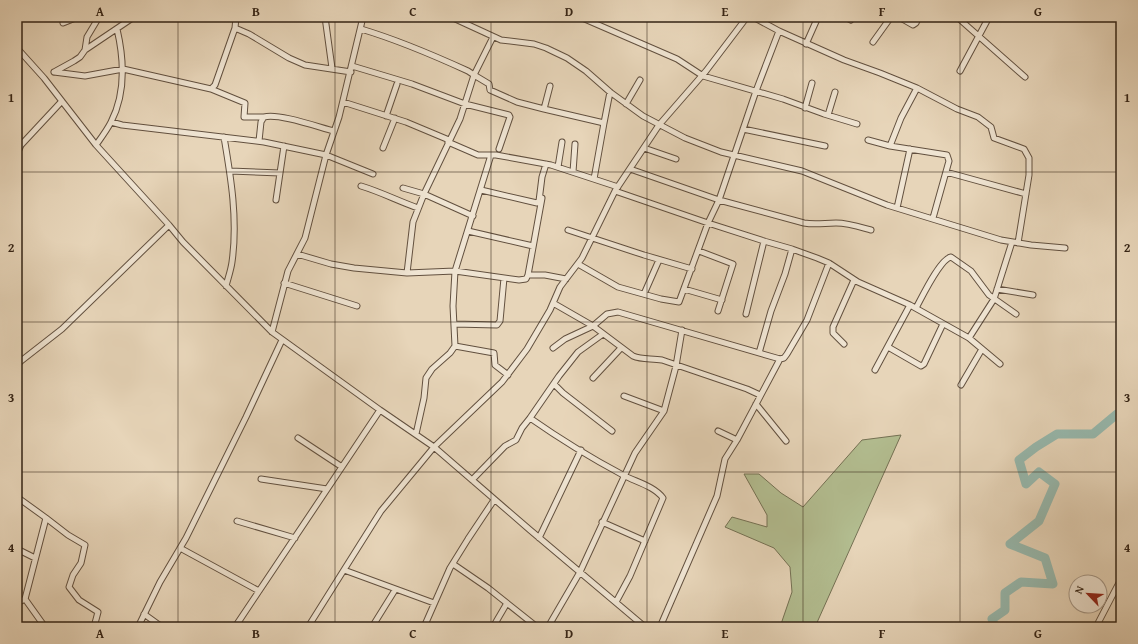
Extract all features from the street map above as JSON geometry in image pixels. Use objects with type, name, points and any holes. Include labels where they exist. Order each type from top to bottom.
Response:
[{"type":"street","points":[[63,23],[78,17]]},
{"type":"street","points":[[85,50],[87,37],[99,17]]},
{"type":"street","points":[[134,17],[85,50],[74,61],[54,72],[85,76],[123,69],[211,89],[245,103],[244,117],[280,117],[334,131]]},
{"type":"street","points":[[211,89],[215,85],[235,28],[236,17]]},
{"type":"street","points":[[325,17],[332,68]]},
{"type":"street","points":[[272,332],[284,282],[305,238],[326,155],[351,72],[363,17]]},
{"type":"street","points":[[451,17],[493,37],[505,41],[534,44],[567,58],[586,71],[626,104],[659,125],[685,138],[721,152],[802,171],[897,208],[1001,240],[1065,248]]},
{"type":"street","points":[[580,17],[677,59],[703,76],[756,91],[857,124]]},
{"type":"street","points":[[308,627],[381,511],[434,447],[508,374],[527,349],[557,293],[578,264],[616,189],[659,125],[703,76],[747,17]]},
{"type":"street","points":[[752,17],[806,44],[917,88],[957,109],[978,117],[991,127],[994,138],[1024,149],[1029,158],[1026,194],[1018,243]]},
{"type":"street","points":[[845,17],[851,20]]},
{"type":"street","points":[[873,42],[891,17]]},
{"type":"street","points":[[899,17],[913,25],[919,17]]},
{"type":"street","points":[[957,17],[1026,77]]},
{"type":"street","points":[[960,71],[989,17]]},
{"type":"street","points":[[806,44],[816,18]]},
{"type":"street","points":[[235,28],[249,34],[289,58],[306,64],[351,72]]},
{"type":"street","points":[[96,146],[111,122],[118,104],[123,69],[117,29]]},
{"type":"street","points":[[361,29],[421,49],[468,71],[489,84],[490,90],[517,102],[604,123]]},
{"type":"street","points":[[578,264],[618,287],[661,299],[679,302],[708,223],[719,200],[756,91],[779,31]]},
{"type":"street","points":[[407,273],[410,260],[413,222],[418,208],[448,141],[460,119],[474,75],[493,37]]},
{"type":"street","points":[[17,48],[44,78],[96,146],[170,225],[183,242],[272,332],[434,447],[494,500],[645,627]]},
{"type":"street","points":[[352,66],[405,82],[465,104],[509,115],[510,117],[500,149]]},
{"type":"street","points":[[626,104],[640,80]]},
{"type":"street","points":[[805,108],[812,83]]},
{"type":"street","points":[[386,116],[397,84]]},
{"type":"street","points":[[544,109],[550,86]]},
{"type":"street","points":[[890,146],[917,88]]},
{"type":"street","points":[[594,179],[610,92]]},
{"type":"street","points":[[828,115],[834,92]]},
{"type":"street","points":[[17,166],[17,154],[21,145],[62,101]]},
{"type":"street","points":[[343,102],[395,118],[433,132],[478,155],[491,155],[558,167],[594,179],[616,189],[708,223],[792,249],[829,264],[854,280],[910,304],[969,338],[1000,364]]},
{"type":"street","points":[[259,142],[264,117]]},
{"type":"street","points":[[382,148],[395,118]]},
{"type":"street","points":[[111,122],[122,125],[224,137],[284,146],[326,155],[373,174]]},
{"type":"street","points":[[743,129],[826,146]]},
{"type":"street","points":[[224,137],[234,205],[234,244],[232,263],[226,286]]},
{"type":"street","points":[[868,140],[890,146],[947,155],[949,161],[933,218]]},
{"type":"street","points":[[558,167],[562,142]]},
{"type":"street","points":[[573,172],[575,144]]},
{"type":"street","points":[[276,200],[284,146]]},
{"type":"street","points":[[644,148],[676,159]]},
{"type":"street","points":[[897,208],[910,149]]},
{"type":"street","points":[[416,434],[424,398],[426,378],[432,369],[450,353],[455,346],[453,306],[455,271],[491,155]]},
{"type":"street","points":[[481,190],[537,203],[539,201],[542,177],[546,164]]},
{"type":"street","points":[[630,169],[719,200],[804,223],[816,225],[836,223],[847,224],[872,230]]},
{"type":"street","points":[[230,171],[280,173]]},
{"type":"street","points":[[946,172],[1026,194]]},
{"type":"street","points":[[361,186],[382,192],[390,198],[418,208]]},
{"type":"street","points":[[403,188],[424,194],[473,216]]},
{"type":"street","points":[[297,254],[331,264],[354,268],[407,273],[455,271],[520,280],[526,279],[541,211],[542,197]]},
{"type":"street","points":[[17,365],[19,359],[62,329],[170,225]]},
{"type":"street","points":[[568,230],[659,260],[692,269]]},
{"type":"street","points":[[468,232],[533,246]]},
{"type":"street","points":[[746,314],[764,241]]},
{"type":"street","points":[[969,338],[994,299],[1012,242]]},
{"type":"street","points":[[759,352],[792,249]]},
{"type":"street","points":[[698,251],[733,264],[718,311]]},
{"type":"street","points":[[916,308],[940,266],[946,258],[951,257],[971,271],[989,295],[1016,314]]},
{"type":"street","points":[[644,294],[659,260]]},
{"type":"street","points":[[660,627],[717,496],[725,459],[738,440],[780,359],[784,358],[787,354],[806,320],[829,264]]},
{"type":"street","points":[[528,275],[545,275],[566,279]]},
{"type":"street","points":[[454,324],[497,325],[500,321],[504,278]]},
{"type":"street","points":[[844,344],[833,333],[833,327],[854,280]]},
{"type":"street","points":[[284,282],[357,306]]},
{"type":"street","points":[[684,289],[722,300]]},
{"type":"street","points":[[997,289],[1033,295]]},
{"type":"street","points":[[553,303],[593,326],[637,358],[653,358],[747,389],[760,395]]},
{"type":"street","points":[[875,370],[910,304]]},
{"type":"street","points":[[553,348],[565,339],[593,326],[607,314],[618,312],[780,359]]},
{"type":"street","points":[[888,347],[921,366],[924,364],[943,324]]},
{"type":"street","points":[[548,627],[580,572],[623,475],[635,453],[664,411],[676,366],[682,330]]},
{"type":"street","points":[[472,480],[505,446],[516,440],[522,428],[578,352],[603,334]]},
{"type":"street","points":[[138,627],[180,548],[246,417],[282,340]]},
{"type":"street","points":[[455,346],[494,353],[495,365],[508,374]]},
{"type":"street","points":[[593,378],[622,348]]},
{"type":"street","points":[[961,385],[982,349]]},
{"type":"street","points":[[554,384],[563,393],[612,430]]},
{"type":"street","points":[[624,396],[664,411]]},
{"type":"street","points":[[756,404],[786,441]]},
{"type":"street","points":[[235,627],[380,410]]},
{"type":"street","points":[[530,418],[555,435],[623,475],[649,487],[663,498],[630,576],[616,602]]},
{"type":"street","points":[[718,431],[738,440]]},
{"type":"street","points":[[298,438],[342,467]]},
{"type":"street","points":[[539,538],[581,450]]},
{"type":"street","points":[[261,479],[327,489]]},
{"type":"street","points":[[17,497],[68,535],[85,544],[81,563],[73,575],[69,587],[79,600],[98,612],[94,627]]},
{"type":"street","points":[[424,627],[453,564],[468,538],[494,500]]},
{"type":"street","points":[[45,627],[25,599],[46,518]]},
{"type":"street","points":[[237,521],[295,538]]},
{"type":"street","points":[[602,522],[645,541]]},
{"type":"street","points":[[180,548],[259,591]]},
{"type":"street","points":[[17,549],[35,558]]},
{"type":"street","points":[[453,564],[537,627]]},
{"type":"street","points":[[344,570],[395,590],[434,603]]},
{"type":"street","points":[[1096,627],[1121,579]]},
{"type":"street","points":[[372,627],[395,590]]},
{"type":"street","points":[[17,603],[25,599]]},
{"type":"street","points":[[493,627],[507,603]]},
{"type":"street","points":[[144,614],[162,627]]},
{"type":"green space","points":[[901,435],[815,627],[780,627],[792,592],[790,567],[774,548],[725,527],[732,517],[767,527],[767,515],[744,474],[759,474],[781,493],[803,507],[862,440]]},
{"type":"waterway","points":[[995,627],[992,619],[1005,610],[1005,593],[1021,582],[1053,584],[1045,558],[1010,544],[1039,521],[1055,484],[1039,472],[1026,484],[1019,460],[1057,434],[1093,434],[1117,414],[1121,415]]}]
